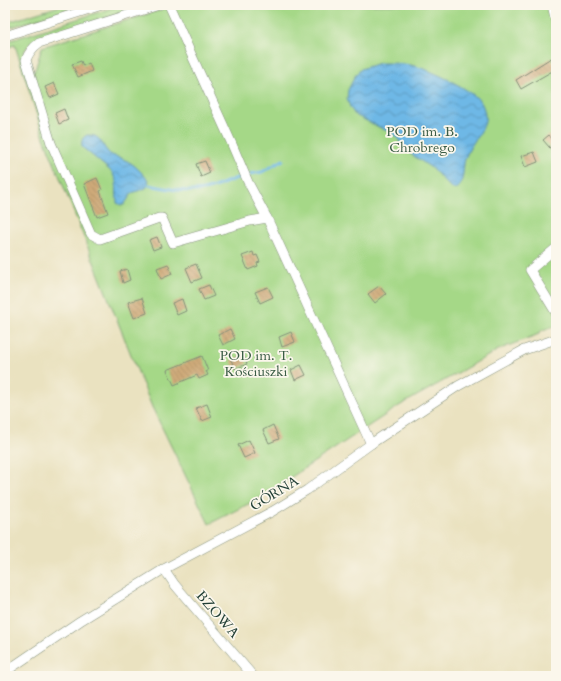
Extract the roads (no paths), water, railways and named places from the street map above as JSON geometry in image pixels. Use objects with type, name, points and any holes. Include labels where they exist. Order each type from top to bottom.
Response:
[{"type":"street","points":[[5,36],[102,5]]},
{"type":"street","points":[[160,5],[39,43],[33,47],[26,60],[52,143],[91,234],[100,240],[162,218],[173,243],[267,218]]},
{"type":"street","points":[[169,5],[248,182],[267,218],[371,444]]},
{"type":"street","points":[[552,5],[556,22]]},
{"type":"street","points":[[556,248],[530,270],[556,313]]},
{"type":"street","name":"GÓRNA","points":[[5,672],[80,621],[164,569],[274,511],[458,386],[524,350],[556,339]]},
{"type":"street","name":"BZOWA","points":[[164,569],[175,585],[253,676]]},
{"type":"water","points":[[379,63],[404,64],[425,69],[460,86],[480,101],[484,111],[485,122],[465,158],[462,180],[458,188],[454,189],[450,187],[433,169],[405,150],[397,137],[393,134],[355,115],[347,99],[348,90],[355,76],[361,69]]},
{"type":"water","points":[[87,135],[96,136],[110,154],[135,166],[149,181],[146,188],[132,193],[124,205],[117,203],[116,181],[112,172],[82,147],[82,140]]},
{"type":"waterway","points":[[250,174],[262,172],[283,160]]},
{"type":"waterway","points":[[148,185],[196,191],[215,187],[243,176]]},
{"type":"park label","name":"POD im. B. Chrobrego","points":[[422,140]]},
{"type":"park label","name":"POD im. T. Kościuszki","points":[[256,364]]}]
